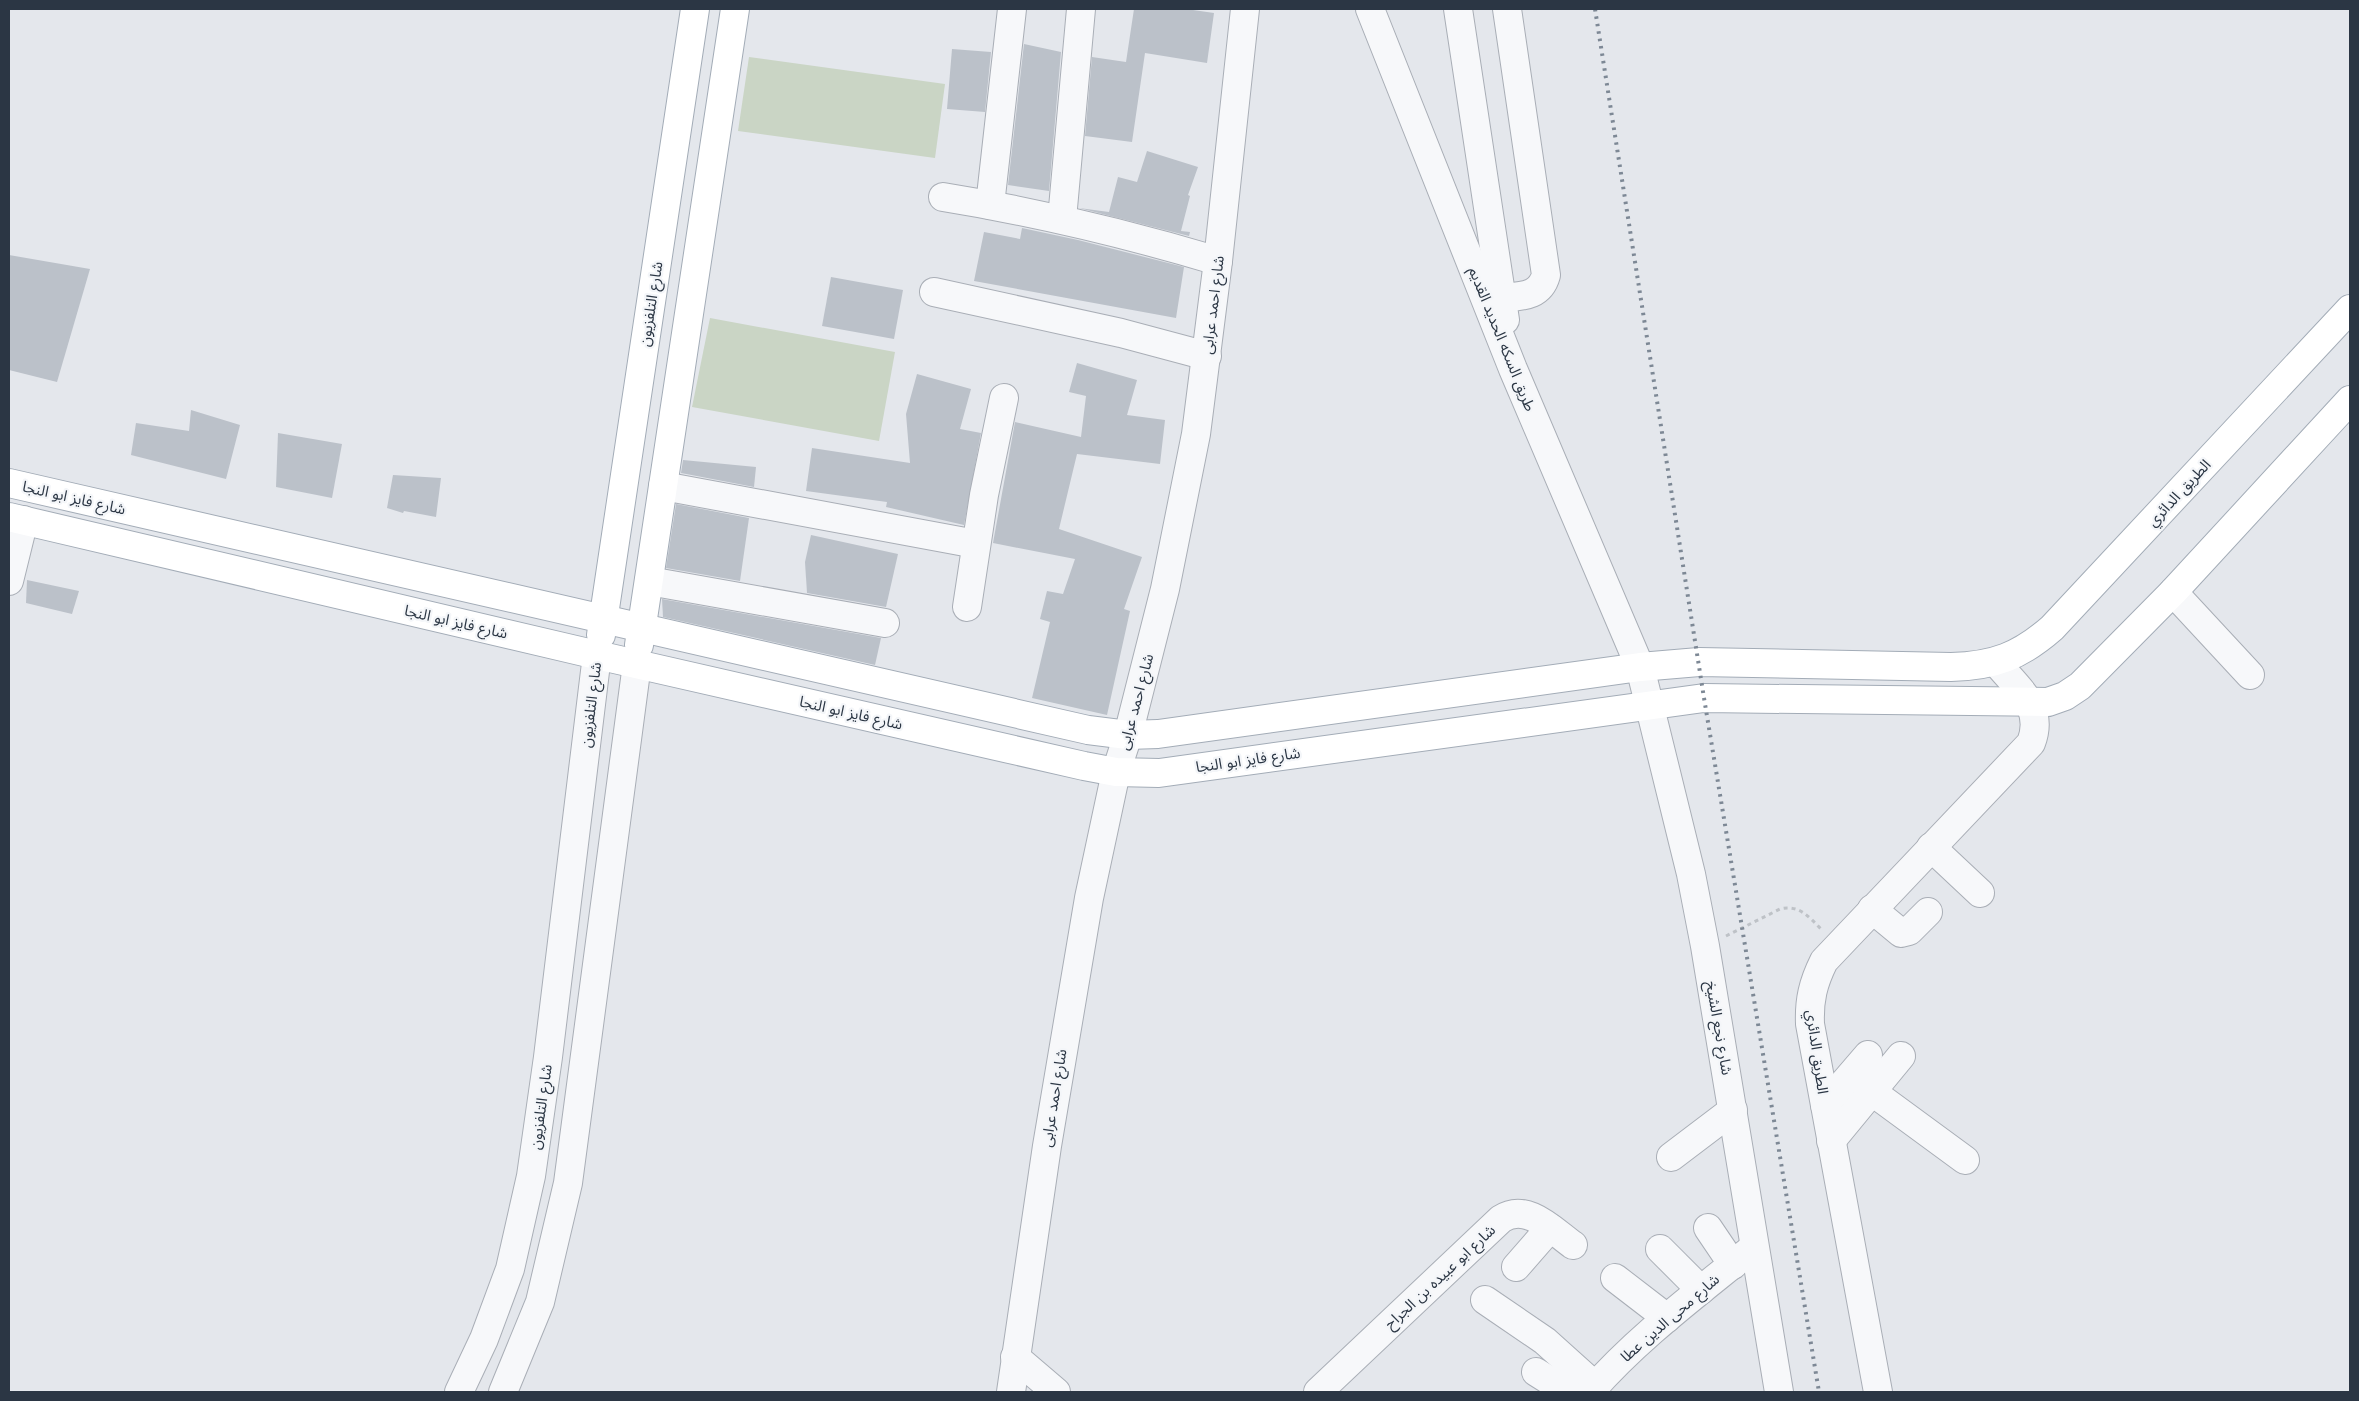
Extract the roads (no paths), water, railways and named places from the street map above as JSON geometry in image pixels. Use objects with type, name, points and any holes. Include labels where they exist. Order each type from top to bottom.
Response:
[{"type":"main road","name":"شارع التلفزيون","points":[[597,655],[695,9]]},
{"type":"main road","points":[[636,664],[735,9]]},
{"type":"main road","name":"الطريق الدائري","points":[[1699,662],[1974,666],[1996,662],[2035,643],[2052,628],[2350,309]]},
{"type":"main road","points":[[2030,703],[2056,699],[2080,686],[2173,592],[2350,400]]},
{"type":"main road","name":"شارع فايز ابو النجا","points":[[9,483],[1088,730],[1128,735],[1179,733],[1640,667],[1699,662]]},
{"type":"main road","name":"شارع فايز ابو النجا","points":[[16,518],[597,655],[1116,772],[1174,771],[1704,698],[2030,703]]},
{"type":"street","points":[[990,205],[1012,9]]},
{"type":"street","points":[[1062,219],[1081,9]]},
{"type":"street","name":"شارع احمد عرابى","points":[[1011,1392],[1066,1022],[1089,898],[1116,772],[1128,735],[1182,512],[1196,434],[1218,261],[1245,9]]},
{"type":"street","name":"طريق السكه الحديد القديم","points":[[1370,9],[1513,369],[1640,667]]},
{"type":"street","points":[[1458,9],[1513,369]]},
{"type":"street","points":[[1502,298],[1536,292],[1544,282],[1546,275],[1507,9]]},
{"type":"street","points":[[943,197],[1062,219],[1158,243],[1218,261]]},
{"type":"street","points":[[934,292],[1112,330],[1207,356]]},
{"type":"street","points":[[967,607],[976,544],[1004,398]]},
{"type":"street","points":[[663,486],[976,544]]},
{"type":"street","points":[[9,580],[16,518]]},
{"type":"street","points":[[649,581],[885,623]]},
{"type":"street","points":[[2173,592],[2250,675]]},
{"type":"street","name":"شارع التلفزيون","points":[[459,1392],[484,1339],[510,1269],[531,1176],[548,1057],[597,655]]},
{"type":"street","name":"الطريق الدائري","points":[[1878,1392],[1810,1024],[1809,1002],[1824,961],[2030,743],[2036,730],[2035,716],[2030,703],[1996,662]]},
{"type":"street","points":[[503,1392],[540,1302],[568,1183],[636,664]]},
{"type":"street","name":"شارع نجع الشيخ","points":[[1640,667],[1691,874],[1705,946],[1779,1392]]},
{"type":"street","points":[[1931,848],[1980,893]]},
{"type":"street","points":[[1872,909],[1901,933],[1909,931],[1928,912]]},
{"type":"street","points":[[1825,1105],[1868,1055]]},
{"type":"street","points":[[1831,1141],[1901,1056]]},
{"type":"street","points":[[1871,1091],[1965,1160]]},
{"type":"street","points":[[1671,1157],[1733,1110]]},
{"type":"street","name":"شارع ابو عبيده بن الجراح","points":[[1318,1392],[1501,1219],[1509,1214],[1528,1214],[1573,1244]]},
{"type":"street","points":[[1516,1267],[1550,1228]]},
{"type":"street","points":[[1708,1228],[1733,1265]]},
{"type":"street","name":"شارع محى الدين عطا","points":[[1592,1389],[1626,1354],[1666,1318],[1754,1247]]},
{"type":"street","points":[[1660,1249],[1701,1290]]},
{"type":"street","points":[[1615,1278],[1666,1318]]},
{"type":"street","points":[[1493,1313],[1563,1356],[1592,1389]]},
{"type":"street","points":[[1015,1357],[1056,1392]]},
{"type":"street","points":[[1536,1372],[1568,1392]]},
{"type":"railway","points":[[1595,9],[1704,698],[1819,1392]]}]
